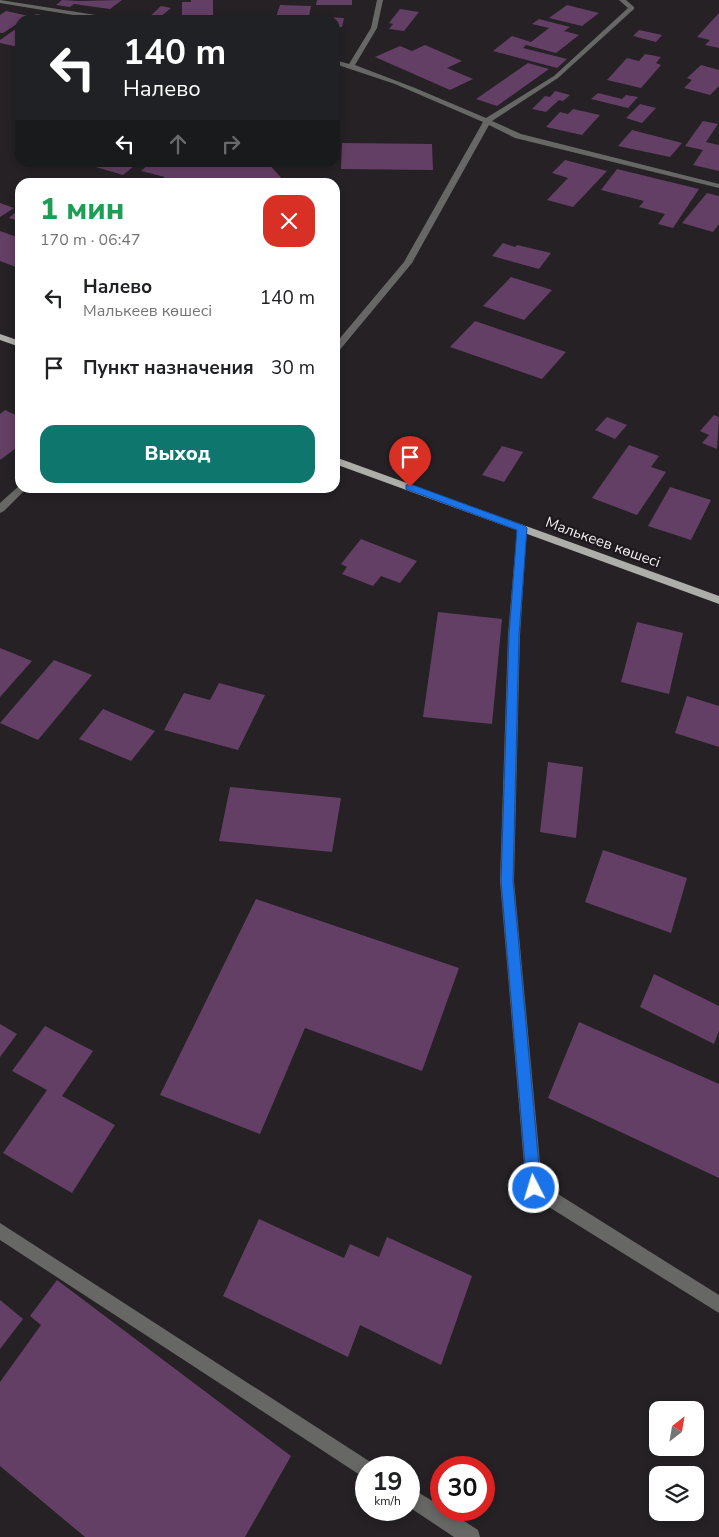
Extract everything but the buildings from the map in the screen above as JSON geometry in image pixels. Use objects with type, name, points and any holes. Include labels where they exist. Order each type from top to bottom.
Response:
[{"type":"main road","points":[[0,337],[15,342]]},
{"type":"main road","name":"Малькеев көшесі","points":[[340,462],[719,600]]},
{"type":"street","points":[[351,66],[374,28],[380,0]]},
{"type":"street","points":[[340,344],[408,263],[488,120],[556,77],[632,8],[622,0]]},
{"type":"street","points":[[0,1],[85,15]]},
{"type":"street","points":[[340,63],[488,120],[518,136],[719,186]]},
{"type":"street","points":[[0,509],[17,493]]},
{"type":"street","points":[[522,528],[514,635],[507,881],[534,1188],[719,1304]]},
{"type":"street","points":[[0,1231],[355,1462]]},
{"type":"street","points":[[420,1503],[471,1537]]},
{"type":"route","points":[[410,487],[522,528],[514,635],[507,881],[534,1188]]}]
